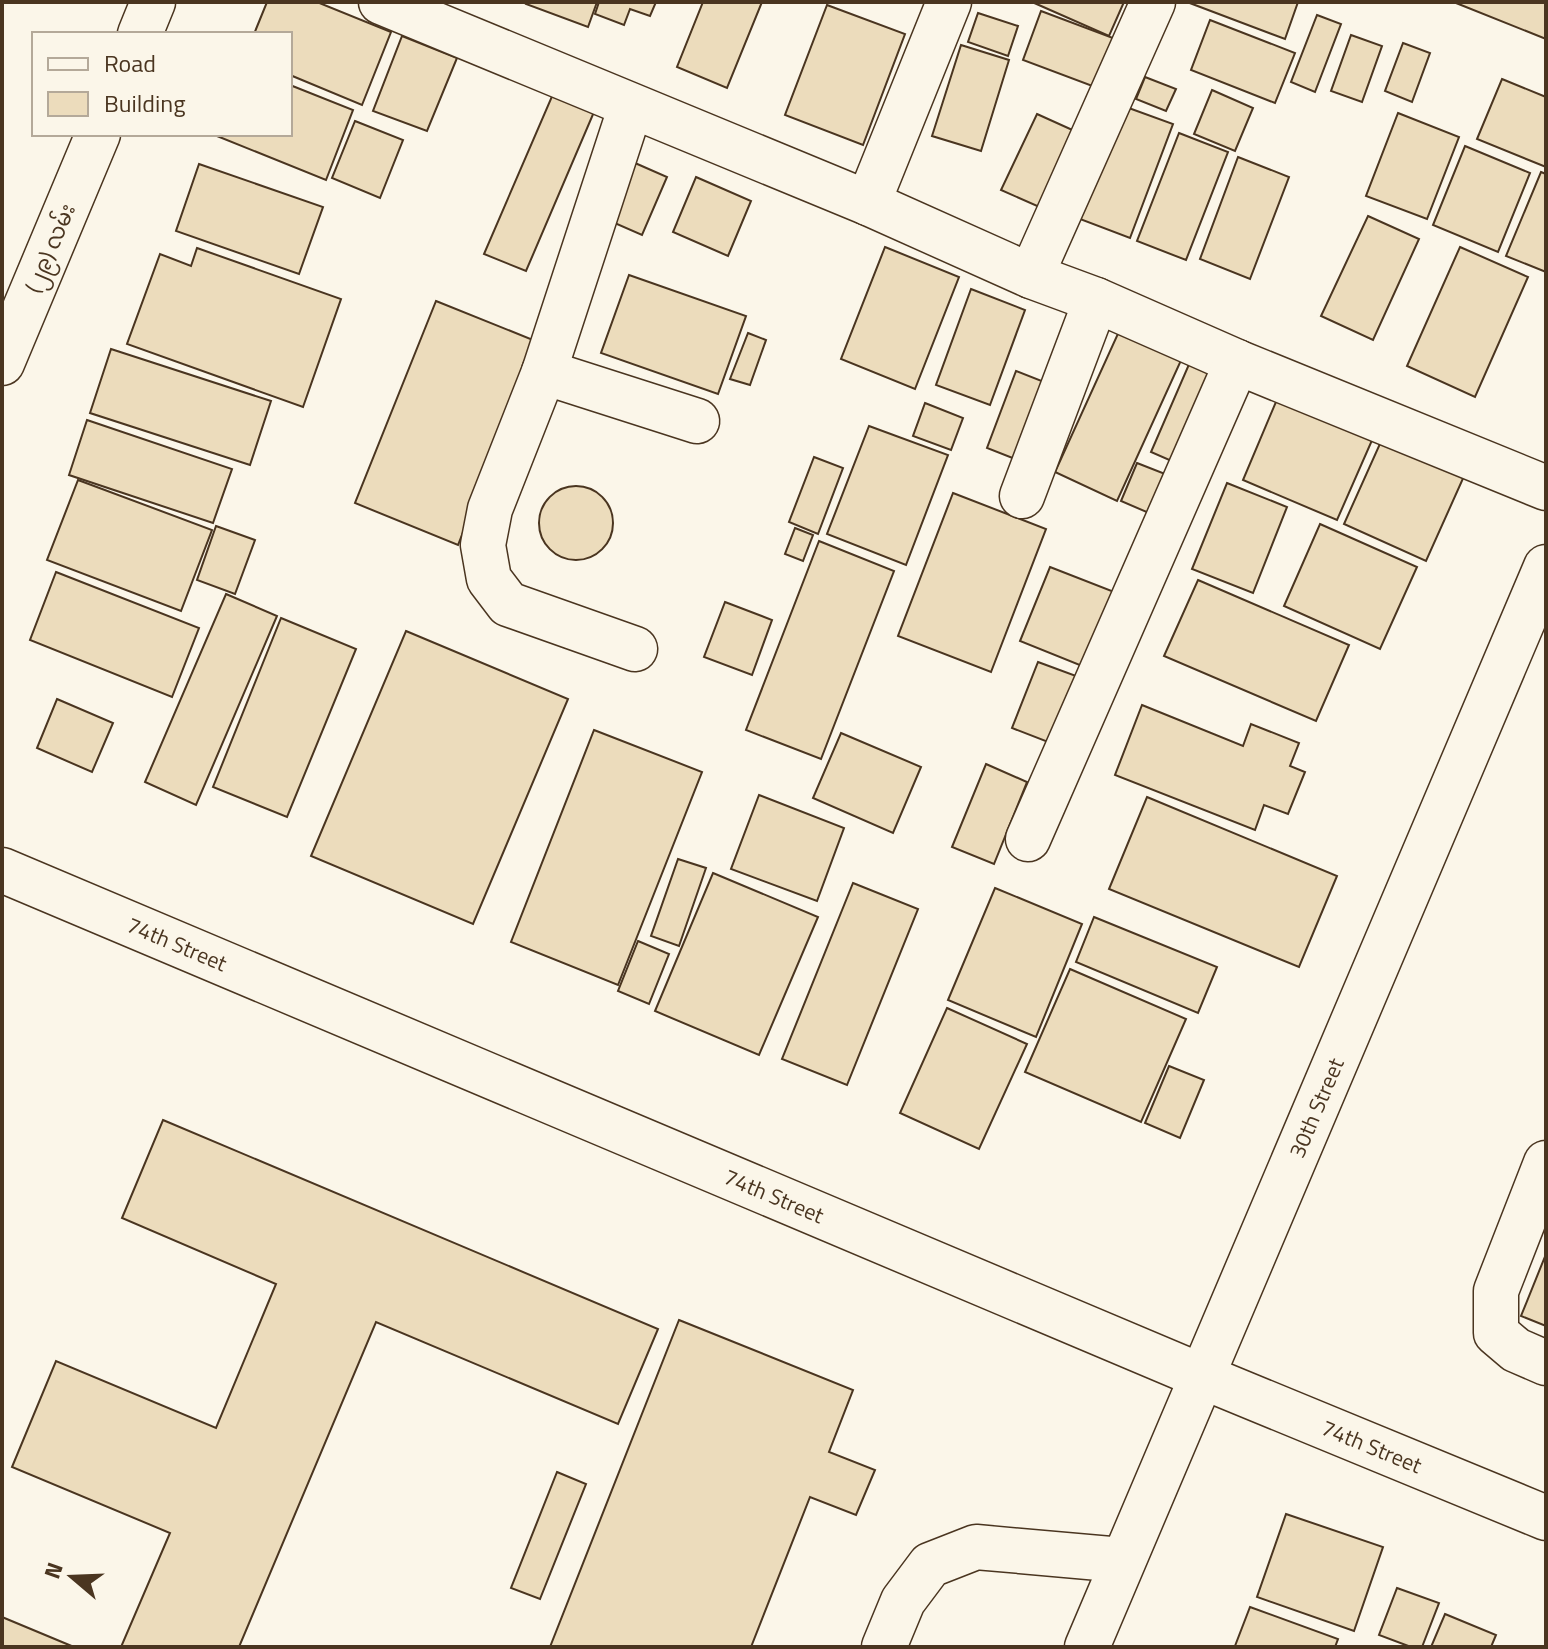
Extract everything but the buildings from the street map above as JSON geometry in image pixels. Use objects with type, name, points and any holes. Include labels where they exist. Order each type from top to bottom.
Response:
[{"type":"street","points":[[141,32],[153,2]]},
{"type":"street","points":[[381,2],[434,12],[631,106],[868,203],[1031,276],[1096,300],[1237,362],[1546,488]]},
{"type":"street","points":[[868,203],[949,2]]},
{"type":"street","points":[[1031,276],[1153,2]]},
{"type":"street","points":[[631,106],[544,372],[490,509],[483,545],[489,579],[508,604],[635,649]]},
{"type":"street","name":"(၂၉) လမ်း","points":[[2,363],[97,136]]},
{"type":"street","points":[[1022,496],[1096,300]]},
{"type":"street","points":[[1028,839],[1237,362]]},
{"type":"street","points":[[544,372],[697,421]]},
{"type":"street","name":"30th Street","points":[[1087,1647],[1201,1376],[1534,626],[1546,567]]},
{"type":"street","name":"74th Street","points":[[2,870],[1201,1376],[1546,1518]]},
{"type":"street","points":[[1546,1163],[1496,1291],[1496,1333],[1516,1350],[1546,1363]]},
{"type":"street","points":[[884,1647],[903,1601],[930,1565],[976,1547],[1122,1560]]}]
